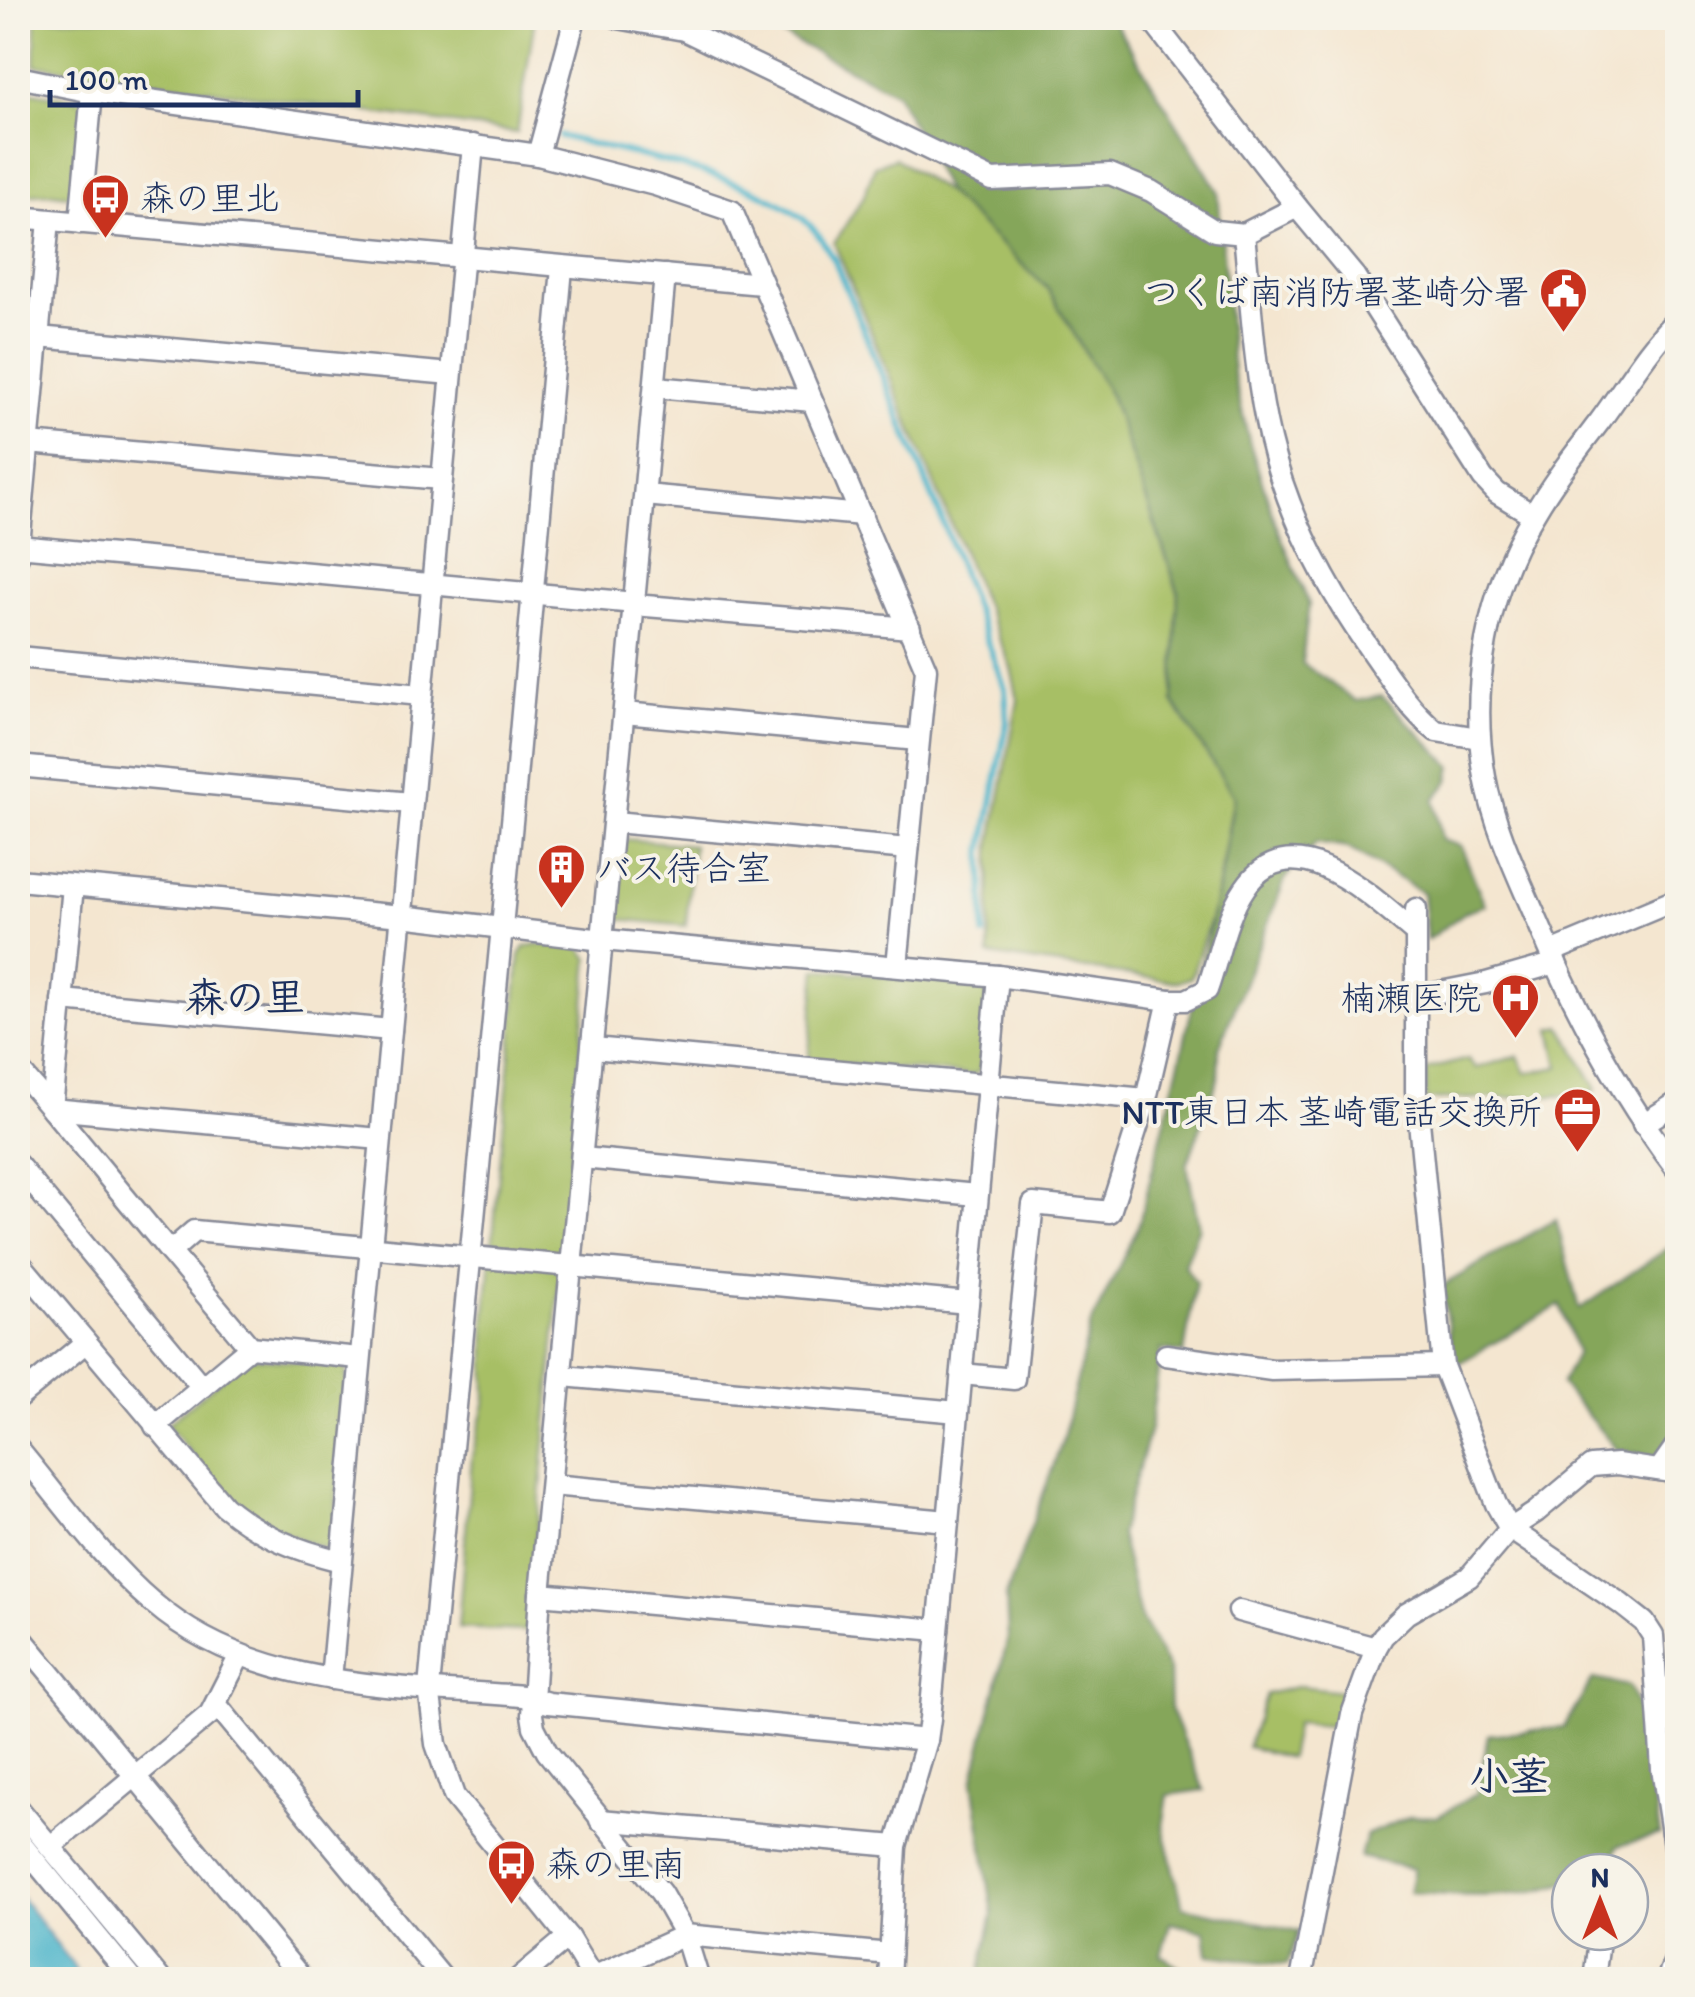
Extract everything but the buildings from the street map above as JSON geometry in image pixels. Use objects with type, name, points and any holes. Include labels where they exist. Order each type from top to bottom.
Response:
[{"type":"street","points":[[538,155],[576,18]]},
{"type":"street","points":[[618,18],[684,30],[992,180],[1110,174],[1150,191],[1215,231],[1244,234],[1297,208]]},
{"type":"street","points":[[1150,18],[1297,208],[1355,276],[1482,478],[1533,515]]},
{"type":"street","points":[[18,77],[92,92],[538,155],[655,185],[732,211],[926,669],[897,966]]},
{"type":"street","points":[[80,222],[92,92]]},
{"type":"street","points":[[331,1679],[473,144]]},
{"type":"street","points":[[18,217],[762,284]]},
{"type":"street","points":[[18,560],[49,220]]},
{"type":"street","points":[[1244,234],[1260,386],[1282,483],[1318,563],[1352,624],[1428,735],[1436,732],[1480,738]]},
{"type":"street","points":[[562,268],[429,1688],[436,1744],[454,1796],[568,1936],[593,1978],[684,1935],[890,1954]]},
{"type":"street","points":[[665,275],[532,1699],[534,1727],[540,1741],[662,1893],[684,1935],[699,1980]]},
{"type":"street","points":[[1678,318],[1533,515],[1514,551],[1484,652],[1480,738],[1494,814],[1553,958],[1589,1034],[1643,1124],[1678,1171]]},
{"type":"street","points":[[38,337],[451,374]]},
{"type":"street","points":[[654,387],[812,401]]},
{"type":"street","points":[[28,443],[441,479]]},
{"type":"street","points":[[645,495],[862,515]]},
{"type":"street","points":[[18,546],[910,628]]},
{"type":"street","points":[[18,657],[421,695]]},
{"type":"street","points":[[624,713],[918,740]]},
{"type":"street","points":[[18,766],[411,803]]},
{"type":"street","points":[[614,822],[908,849]]},
{"type":"street","points":[[18,880],[998,976],[1170,1000],[1186,1000],[1207,990],[1235,906],[1247,885],[1280,863],[1300,860],[1333,870],[1415,933]]},
{"type":"street","points":[[52,1109],[73,886]]},
{"type":"street","points":[[1415,997],[1486,983],[1553,958],[1678,899]]},
{"type":"street","points":[[1416,909],[1416,1091],[1443,1366],[1496,1504],[1510,1529],[1644,1622],[1653,1636],[1662,1769],[1676,1859]]},
{"type":"street","points":[[889,1980],[896,1846],[927,1740],[998,976]]},
{"type":"street","points":[[62,1000],[391,1030]]},
{"type":"street","points":[[962,1374],[1014,1379],[1032,1204],[1110,1212],[1146,1099],[1170,1000]]},
{"type":"street","points":[[592,1048],[1146,1099]]},
{"type":"street","points":[[18,1069],[250,1346],[359,1358]]},
{"type":"street","points":[[1643,1124],[1678,1102]]},
{"type":"street","points":[[52,1109],[380,1139]]},
{"type":"street","points":[[582,1158],[977,1195]]},
{"type":"street","points":[[18,1165],[202,1386]]},
{"type":"street","points":[[170,1252],[194,1232],[968,1303]]},
{"type":"street","points":[[18,1260],[207,1488],[242,1520],[284,1545],[341,1560]]},
{"type":"street","points":[[18,1398],[85,1342]]},
{"type":"street","points":[[155,1426],[250,1346]]},
{"type":"street","points":[[1166,1355],[1272,1370],[1443,1366]]},
{"type":"street","points":[[562,1376],[958,1412]]},
{"type":"street","points":[[1301,1980],[1352,1714],[1383,1636],[1406,1614],[1470,1577],[1510,1529],[1591,1466],[1617,1464],[1668,1472],[1678,1442]]},
{"type":"street","points":[[18,1449],[151,1602],[176,1621],[240,1655],[331,1679],[927,1740]]},
{"type":"street","points":[[551,1485],[948,1521]]},
{"type":"street","points":[[540,1594],[938,1630]]},
{"type":"street","points":[[1240,1611],[1376,1648]]},
{"type":"street","points":[[18,1634],[303,1980]]},
{"type":"street","points":[[50,1847],[210,1714],[240,1655]]},
{"type":"street","points":[[216,1704],[444,1980]]},
{"type":"street","points":[[18,1808],[161,1980]]},
{"type":"street","points":[[600,1820],[896,1846]]},
{"type":"street","points":[[18,1840],[132,1980]]},
{"type":"street","points":[[517,1980],[568,1936]]},
{"type":"street","points":[[1594,1980],[1598,1952]]},
{"type":"green space","points":[[36,18],[535,18],[517,133],[35,65]]},
{"type":"green space","points":[[749,18],[1112,18],[1218,191],[1233,373],[1250,444],[1276,524],[1309,604],[1302,663],[1356,701],[1382,696],[1452,766],[1449,781],[1434,800],[1442,840],[1461,846],[1485,905],[1467,911],[1427,940],[1423,893],[1348,848],[1316,843],[1286,877],[1219,1048],[1218,1079],[1187,1165],[1199,1227],[1184,1265],[1196,1282],[1184,1353],[1161,1350],[1150,1429],[1120,1534],[1140,1616],[1169,1670],[1170,1708],[1204,1790],[1168,1795],[1163,1826],[1183,1907],[1299,1931],[1287,1965],[1208,1955],[1205,1931],[1170,1923],[1161,1955],[1186,1971],[1188,1979],[979,1979],[993,1914],[973,1782],[1008,1637],[1006,1596],[1062,1442],[1090,1326],[1138,1227],[1181,1057],[1223,867],[1234,796],[1173,702],[1178,591],[1111,397],[1048,289],[947,193],[896,93]]},
{"type":"green space","points":[[27,91],[86,101],[78,196],[18,195]]},
{"type":"green space","points":[[895,158],[947,193],[1048,289],[1111,397],[1178,592],[1173,702],[1234,796],[1214,907],[1191,978],[1178,982],[989,955],[991,846],[1018,700],[1011,668],[834,243],[863,198],[875,166]]},
{"type":"green space","points":[[624,839],[693,845],[686,926],[617,919]]},
{"type":"green space","points":[[536,944],[581,948],[589,959],[528,1631],[458,1628],[472,1456],[486,1400],[485,1320],[520,955],[525,947]]},
{"type":"green space","points":[[817,969],[982,985],[988,992],[980,1070],[974,1075],[808,1061]]},
{"type":"green space","points":[[1561,1026],[1597,1089],[1587,1095],[1426,1100],[1426,1070],[1468,1059],[1476,1068],[1518,1056],[1526,1073],[1559,1067],[1551,1029]]},
{"type":"green space","points":[[1556,1219],[1579,1309],[1677,1242],[1678,1429],[1658,1458],[1617,1450],[1561,1384],[1577,1352],[1560,1305],[1454,1366],[1442,1286]]},
{"type":"green space","points":[[248,1357],[343,1366],[347,1372],[333,1541],[326,1549],[254,1515],[218,1484],[167,1424]]},
{"type":"green space","points":[[1593,1679],[1629,1686],[1639,1709],[1660,1835],[1618,1846],[1615,1852],[1550,1852],[1550,1887],[1512,1894],[1409,1892],[1414,1869],[1360,1857],[1366,1835],[1411,1816],[1437,1817],[1477,1793],[1488,1735],[1564,1727]]},
{"type":"green space","points":[[1300,1686],[1350,1692],[1340,1727],[1296,1723],[1289,1758],[1247,1747],[1266,1694]]},
{"type":"water","points":[[18,1894],[73,1965],[79,1979],[18,1979]]},
{"type":"waterway","points":[[560,136],[686,167],[749,189],[802,218],[835,261],[940,515],[1005,689],[1007,722],[983,851],[984,935]]},
{"type":"place","name":"森の里北","points":[[105,240]]},
{"type":"place","name":"つくば南消防署茎崎分署","points":[[1564,334]]},
{"type":"place","name":"バス待合室","points":[[561,910]]},
{"type":"place","name":"楠瀬医院","points":[[1516,1040]]},
{"type":"place","name":"NTT東日本 茎崎電話交換所","points":[[1577,1154]]},
{"type":"place","name":"森の里南","points":[[511,1906]]},
{"type":"district","name":"森の里","points":[[245,997]]},
{"type":"district","name":"小茎","points":[[1509,1776]]}]
